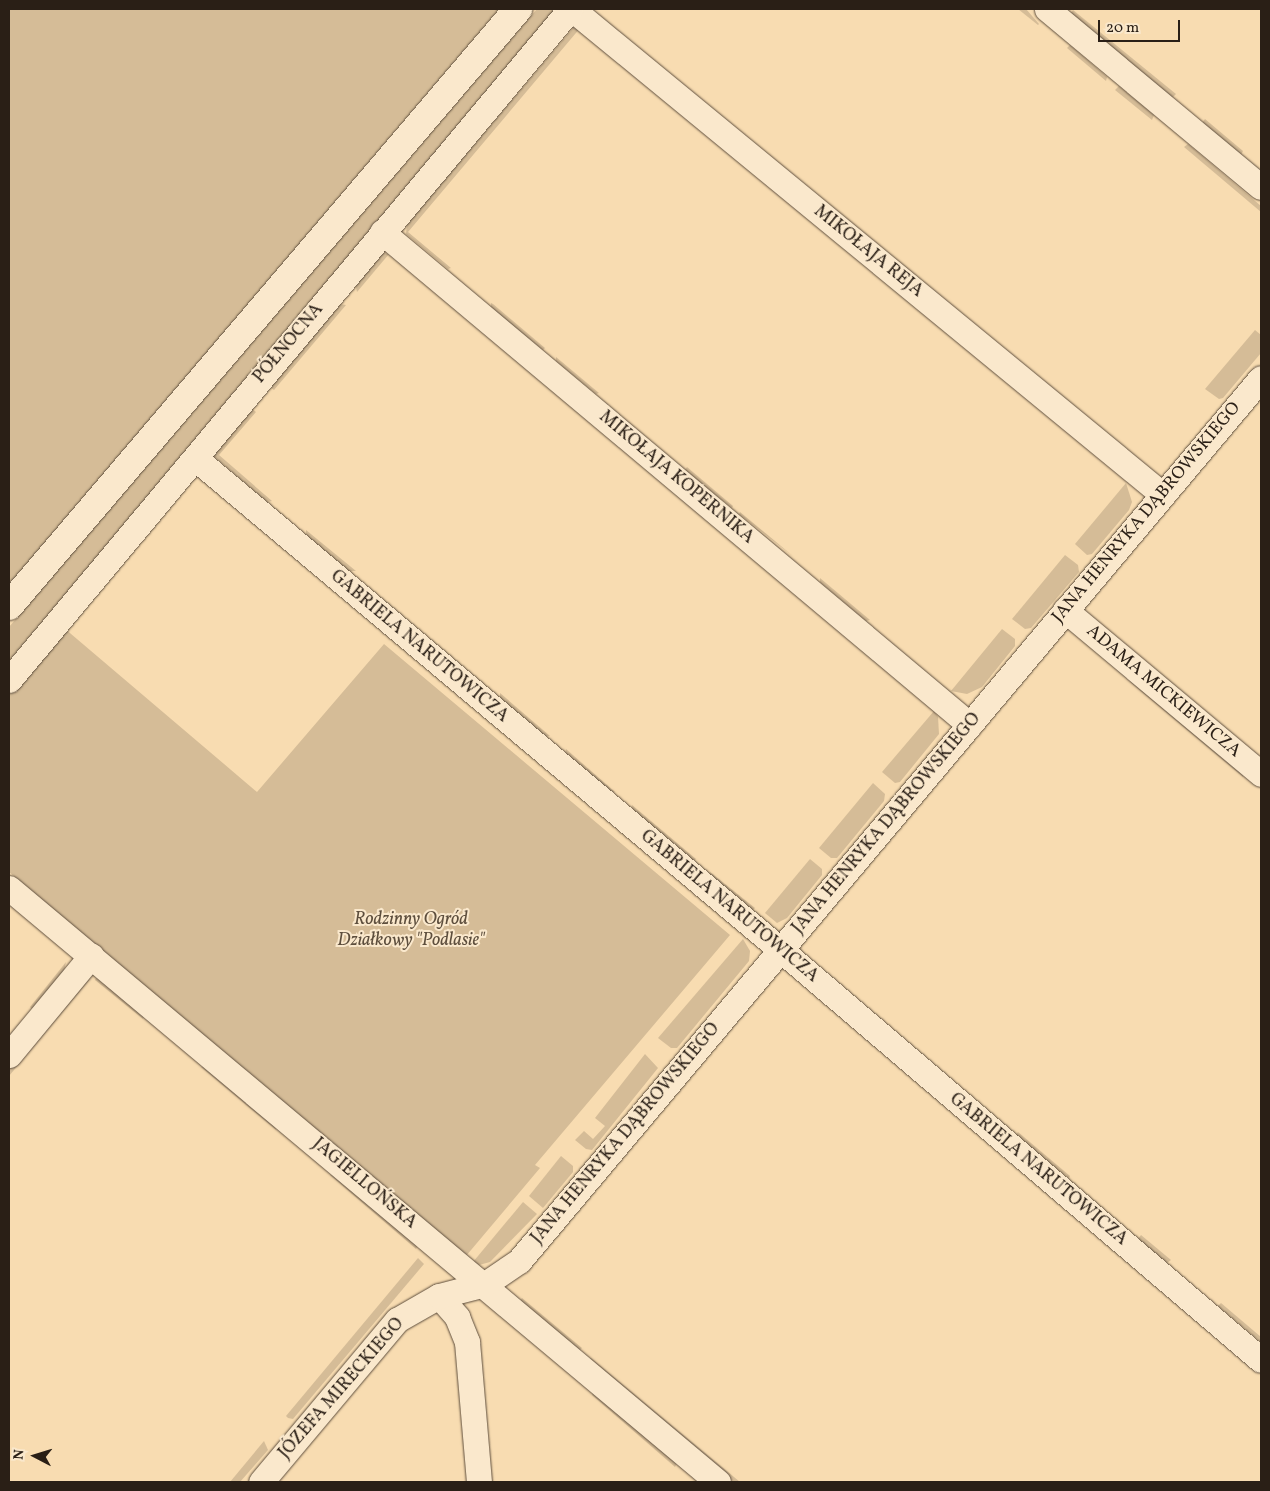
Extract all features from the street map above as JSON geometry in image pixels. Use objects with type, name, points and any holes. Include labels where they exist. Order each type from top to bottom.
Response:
[{"type":"main road","points":[[9,606],[518,9]]},
{"type":"street","name":"PÓŁNOCNA","points":[[9,680],[382,232],[571,9]]},
{"type":"street","name":"MIKOŁAJA REJA","points":[[571,9],[1163,495]]},
{"type":"street","points":[[1047,9],[1261,187]]},
{"type":"street","name":"MIKOŁAJA KOPERNIKA","points":[[382,232],[970,725]]},
{"type":"street","name":"JANA HENRYKA DĄBROWSKIEGO","points":[[485,1284],[519,1261],[1261,378]]},
{"type":"street","name":"GABRIELA NARUTOWICZA","points":[[195,458],[780,950],[1261,1360]]},
{"type":"street","name":"ADAMA MICKIEWICZA","points":[[1065,610],[1261,774]]},
{"type":"street","name":"JAGIELLOŃSKA","points":[[9,888],[485,1284],[718,1482]]},
{"type":"street","points":[[9,1055],[91,956]]},
{"type":"street","name":"JÓZEFA MIRECKIEGO","points":[[261,1482],[397,1320],[439,1296],[485,1284]]},
{"type":"street","points":[[439,1296],[456,1317],[467,1342],[479,1482]]},
{"type":"green space","points":[[9,9],[499,9],[9,585]]},
{"type":"green space","points":[[537,9],[562,9],[9,661],[9,627]]},
{"type":"green space","points":[[1018,9],[1026,9],[1039,24],[1038,25]]},
{"type":"green space","points":[[1073,10],[1176,94],[1172,98],[1071,13]]},
{"type":"green space","points":[[575,26],[581,27],[408,232],[451,268],[448,269],[406,234],[407,224]]},
{"type":"green space","points":[[1070,45],[1107,77],[1106,81],[1067,48]]},
{"type":"green space","points":[[1119,86],[1154,115],[1152,120],[1115,90]]},
{"type":"green space","points":[[1205,119],[1243,151],[1241,155],[1202,123]]},
{"type":"green space","points":[[1188,144],[1261,206],[1261,212],[1184,147]]},
{"type":"green space","points":[[382,253],[389,254],[357,292],[355,283]]},
{"type":"green space","points":[[491,303],[545,348],[543,350],[491,308]]},
{"type":"green space","points":[[339,304],[346,305],[274,390],[269,386]]},
{"type":"green space","points":[[1255,330],[1261,335],[1261,353],[1223,398],[1219,399],[1205,389]]},
{"type":"green space","points":[[556,357],[599,393],[596,394],[556,361]]},
{"type":"green space","points":[[251,408],[256,412],[219,455],[272,501],[267,502],[215,457],[215,452]]},
{"type":"green space","points":[[687,467],[733,506],[732,508],[685,470]]},
{"type":"green space","points":[[1126,483],[1132,502],[1129,510],[1092,554],[1087,555],[1075,544]]},
{"type":"green space","points":[[740,512],[794,557],[739,514]]},
{"type":"green space","points":[[306,530],[356,571],[349,571],[306,536]]},
{"type":"green space","points":[[1065,555],[1078,565],[1079,572],[1031,628],[1025,629],[1012,619]]},
{"type":"green space","points":[[820,578],[870,620],[866,621],[820,582]]},
{"type":"green space","name":"Rodzinny Ogród Działkowy \"Podlasie\"","points":[[64,628],[257,792],[384,644],[730,935],[535,1165],[540,1168],[466,1256],[9,872],[9,693]]},
{"type":"green space","points":[[1002,629],[1015,639],[1015,646],[982,687],[967,694],[951,691]]},
{"type":"green space","points":[[1133,677],[1245,773],[1243,777],[1130,682]]},
{"type":"green space","points":[[500,693],[550,736],[544,737],[500,699]]},
{"type":"green space","points":[[934,711],[938,717],[939,734],[900,782],[895,783],[882,772]]},
{"type":"green space","points":[[566,749],[615,792],[609,792],[565,755]]},
{"type":"green space","points":[[873,783],[885,794],[884,801],[837,858],[831,858],[819,848]]},
{"type":"green space","points":[[632,805],[696,859],[693,861],[633,812]]},
{"type":"green space","points":[[810,859],[822,869],[822,875],[787,918],[777,923],[765,913]]},
{"type":"green space","points":[[710,872],[755,908],[751,912],[711,878]]},
{"type":"green space","points":[[743,939],[750,951],[749,961],[677,1048],[671,1048],[658,1038]]},
{"type":"green space","points":[[66,962],[64,971],[32,1009],[30,1007]]},
{"type":"green space","points":[[96,978],[145,1014],[143,1019],[95,980]]},
{"type":"green space","points":[[90,979],[9,1076],[9,1070],[78,986]]},
{"type":"green space","points":[[645,1054],[658,1068],[592,1150],[586,1149],[575,1140],[584,1131],[593,1139],[605,1126],[595,1118]]},
{"type":"green space","points":[[206,1066],[275,1125],[276,1130],[201,1067]]},
{"type":"green space","points":[[1018,1132],[1070,1176],[1069,1178],[1015,1136]]},
{"type":"green space","points":[[561,1156],[573,1166],[573,1172],[543,1208],[529,1196]]},
{"type":"green space","points":[[333,1174],[418,1245],[416,1249],[330,1175]]},
{"type":"green space","points":[[523,1202],[537,1214],[490,1262],[479,1265],[473,1262]]},
{"type":"green space","points":[[1141,1235],[1171,1260],[1167,1263],[1138,1239]]},
{"type":"green space","points":[[418,1258],[424,1264],[293,1419],[288,1418],[286,1416]]},
{"type":"green space","points":[[522,1298],[582,1348],[579,1351],[520,1301]]},
{"type":"green space","points":[[1221,1303],[1261,1337],[1261,1342],[1218,1306]]},
{"type":"green space","points":[[591,1358],[740,1482],[734,1482],[588,1361]]},
{"type":"green space","points":[[594,1391],[677,1463],[675,1467],[592,1395]]},
{"type":"green space","points":[[264,1441],[268,1450],[240,1482],[230,1482]]}]
